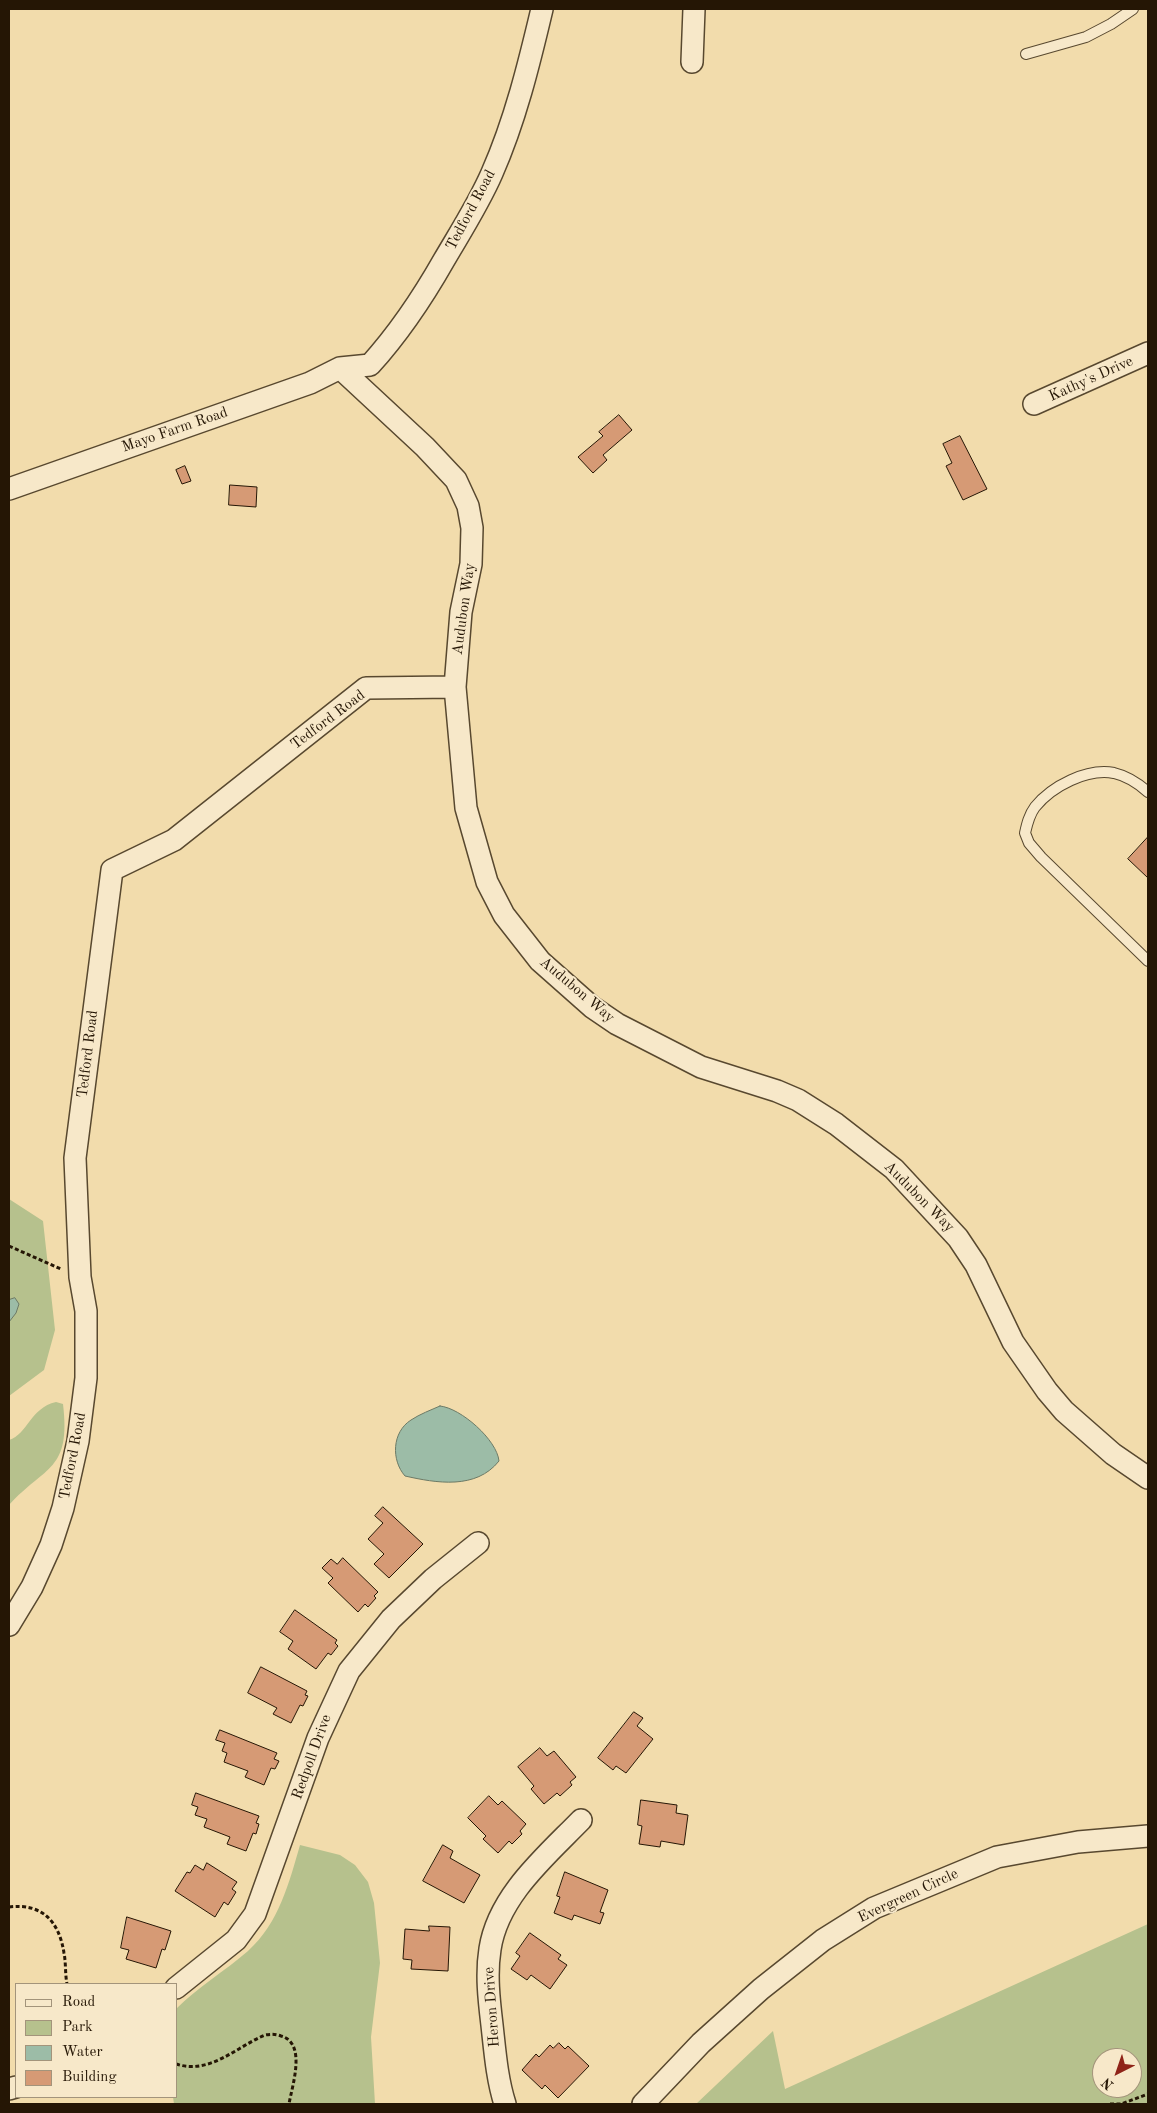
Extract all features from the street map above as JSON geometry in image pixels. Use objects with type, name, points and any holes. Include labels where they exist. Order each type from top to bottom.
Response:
[{"type":"street","name":"Tedford Road","points":[[340,368],[370,365],[386,347],[432,282],[476,204],[492,172],[514,114],[542,9]]},
{"type":"street","points":[[692,62],[694,9]]},
{"type":"street","name":"Kathy's Drive","points":[[1034,404],[1148,354]]},
{"type":"street","name":"Mayo Farm Road","points":[[9,489],[310,383],[340,368]]},
{"type":"street","name":"Audubon Way","points":[[340,368],[425,447],[456,480],[468,506],[472,528],[471,564],[461,612],[455,688],[466,808],[487,882],[504,915],[540,961],[592,1007],[617,1024],[701,1067],[777,1091],[798,1100],[836,1124],[894,1170],[958,1238],[976,1265],[1013,1342],[1047,1391],[1064,1411],[1113,1454],[1148,1478]]},
{"type":"street","name":"Tedford Road","points":[[9,1625],[32,1587],[51,1545],[64,1508],[78,1441],[86,1378],[86,1311],[80,1277],[75,1158],[112,870],[174,840],[366,688],[455,688]]},
{"type":"street","name":"Redpoll Drive","points":[[178,1986],[236,1940],[255,1914],[318,1738],[350,1671],[391,1619],[433,1579],[478,1543]]},
{"type":"street","name":"Heron Drive","points":[[505,2104],[496,2062],[488,1973],[490,1949],[495,1927],[502,1910],[516,1891],[581,1820]]},
{"type":"street","name":"Evergreen Circle","points":[[643,2104],[701,2043],[761,1989],[823,1940],[874,1908],[997,1857],[1078,1842],[1148,1836]]},
{"type":"lane","points":[[1026,54],[1086,36],[1111,24],[1133,9]]},
{"type":"lane","points":[[1148,792],[1139,784],[1113,773],[1097,773],[1078,777],[1053,791],[1035,808],[1024,833],[1029,843],[1041,857],[1148,961]]},
{"type":"path","points":[[9,1246],[80,1277]]},
{"type":"path","points":[[9,1907],[32,1908],[50,1918],[63,1946],[67,1983]]},
{"type":"path","points":[[178,2064],[200,2067],[231,2054],[266,2035],[284,2036],[294,2046],[296,2059],[289,2104]]},
{"type":"path","points":[[1110,2104],[1121,2104],[1148,2094]]},
{"type":"green space","points":[[9,1199],[43,1221],[55,1330],[44,1370],[9,1396]]},
{"type":"green space","points":[[56,1402],[63,1404],[63,1442],[59,1455],[53,1465],[9,1505],[9,1440],[21,1432],[40,1410]]},
{"type":"green space","points":[[300,1845],[340,1855],[355,1865],[368,1882],[374,1903],[380,1963],[371,2037],[375,2104],[174,2104],[173,2098],[178,2098],[178,2007],[259,1940],[282,1902]]},
{"type":"green space","points":[[1148,1924],[1148,2104],[696,2104],[773,2031],[785,2089]]},
{"type":"water","points":[[15,1298],[19,1304],[16,1313],[9,1322],[9,1300]]},
{"type":"water","points":[[440,1406],[458,1412],[477,1426],[485,1435],[497,1453],[499,1461],[490,1470],[479,1477],[455,1482],[430,1481],[405,1476],[397,1462],[396,1454],[397,1439],[400,1432],[411,1420]]},
{"type":"building","points":[[619,415],[632,430],[603,455],[607,460],[593,473],[578,457],[603,436],[599,432]]},
{"type":"building","points":[[960,436],[987,489],[963,500],[946,466],[952,463],[943,444]]},
{"type":"building","points":[[185,466],[191,481],[182,484],[176,470]]},
{"type":"building","points":[[230,485],[257,487],[256,507],[229,505]]},
{"type":"building","points":[[1148,837],[1148,878],[1128,859]]},
{"type":"building","points":[[383,1507],[423,1544],[389,1578],[374,1564],[384,1554],[368,1539],[383,1523],[375,1516]]},
{"type":"building","points":[[343,1558],[378,1592],[374,1596],[376,1598],[368,1607],[365,1604],[358,1612],[328,1583],[333,1578],[322,1568],[331,1559],[337,1564]]},
{"type":"building","points":[[295,1610],[337,1640],[335,1643],[338,1646],[331,1655],[328,1653],[316,1669],[288,1649],[293,1641],[280,1632]]},
{"type":"building","points":[[261,1667],[307,1691],[305,1695],[308,1696],[303,1706],[300,1705],[291,1723],[273,1714],[277,1708],[248,1693]]},
{"type":"building","points":[[634,1712],[643,1718],[637,1726],[653,1739],[626,1773],[616,1766],[613,1770],[598,1758]]},
{"type":"building","points":[[220,1730],[277,1753],[274,1759],[279,1761],[275,1769],[271,1768],[264,1785],[245,1777],[248,1771],[224,1762],[227,1753],[222,1751],[225,1743],[216,1740]]},
{"type":"building","points":[[540,1748],[547,1756],[554,1751],[576,1777],[570,1782],[572,1785],[560,1796],[557,1793],[544,1804],[531,1789],[534,1786],[518,1767]]},
{"type":"building","points":[[196,1793],[259,1816],[256,1823],[259,1824],[256,1834],[253,1833],[246,1851],[227,1844],[230,1837],[204,1827],[207,1819],[195,1815],[198,1807],[192,1805]]},
{"type":"building","points":[[489,1796],[498,1805],[502,1801],[526,1824],[520,1831],[522,1834],[512,1844],[509,1841],[498,1853],[483,1839],[486,1836],[468,1818]]},
{"type":"building","points":[[641,1800],[677,1805],[676,1813],[688,1815],[684,1845],[661,1841],[660,1847],[639,1844],[642,1826],[638,1825]]},
{"type":"building","points":[[443,1845],[453,1851],[450,1858],[480,1875],[464,1903],[423,1881]]},
{"type":"building","points":[[207,1863],[237,1882],[232,1889],[236,1892],[228,1905],[224,1902],[215,1917],[175,1891],[187,1872],[190,1873],[195,1865],[203,1870]]},
{"type":"building","points":[[565,1872],[608,1890],[600,1912],[604,1913],[600,1924],[574,1915],[572,1920],[554,1913],[560,1897],[557,1896]]},
{"type":"building","points":[[127,1917],[171,1931],[165,1950],[162,1949],[156,1968],[126,1959],[129,1950],[121,1948]]},
{"type":"building","points":[[429,1926],[450,1927],[448,1971],[411,1969],[412,1960],[403,1959],[405,1929],[429,1931]]},
{"type":"building","points":[[530,1933],[561,1955],[558,1959],[567,1965],[550,1989],[531,1975],[527,1980],[511,1969],[520,1956],[516,1953]]},
{"type":"building","points":[[559,2043],[565,2049],[568,2046],[589,2066],[558,2098],[545,2085],[542,2089],[522,2070],[536,2054],[539,2057],[550,2045],[553,2048]]}]
